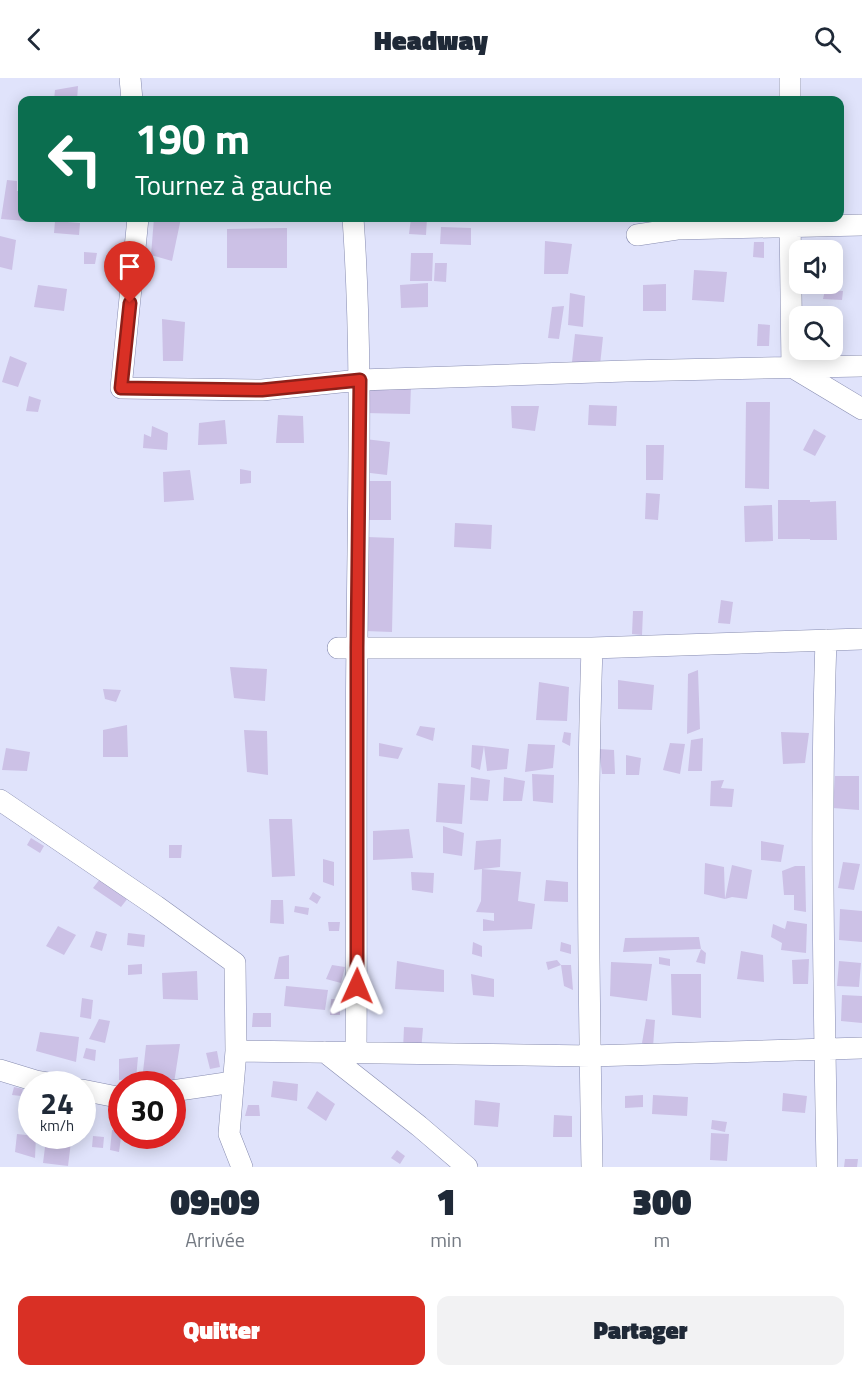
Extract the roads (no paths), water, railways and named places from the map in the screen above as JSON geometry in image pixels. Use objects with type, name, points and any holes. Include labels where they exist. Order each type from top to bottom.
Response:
[{"type":"street","points":[[130,78],[132,96]]},
{"type":"street","points":[[790,78],[790,96]]},
{"type":"street","points":[[138,222],[121,388],[262,390],[360,380],[862,366]]},
{"type":"street","points":[[353,222],[360,380],[348,648],[357,942],[356,1053]]},
{"type":"street","points":[[790,222],[792,367]]},
{"type":"street","points":[[637,235],[677,229],[790,222],[862,225]]},
{"type":"street","points":[[792,367],[862,409]]},
{"type":"street","points":[[348,648],[592,648],[862,639]]},
{"type":"street","points":[[826,640],[823,735],[827,1167]]},
{"type":"street","points":[[592,648],[589,739],[592,1167]]},
{"type":"street","points":[[0,800],[156,906],[235,963],[236,1051],[229,1134],[242,1167]]},
{"type":"street","points":[[236,1051],[590,1056],[862,1048]]},
{"type":"street","points":[[325,1052],[467,1167]]},
{"type":"street","points":[[0,1070],[18,1076]]},
{"type":"street","points":[[186,1089],[233,1082]]}]
